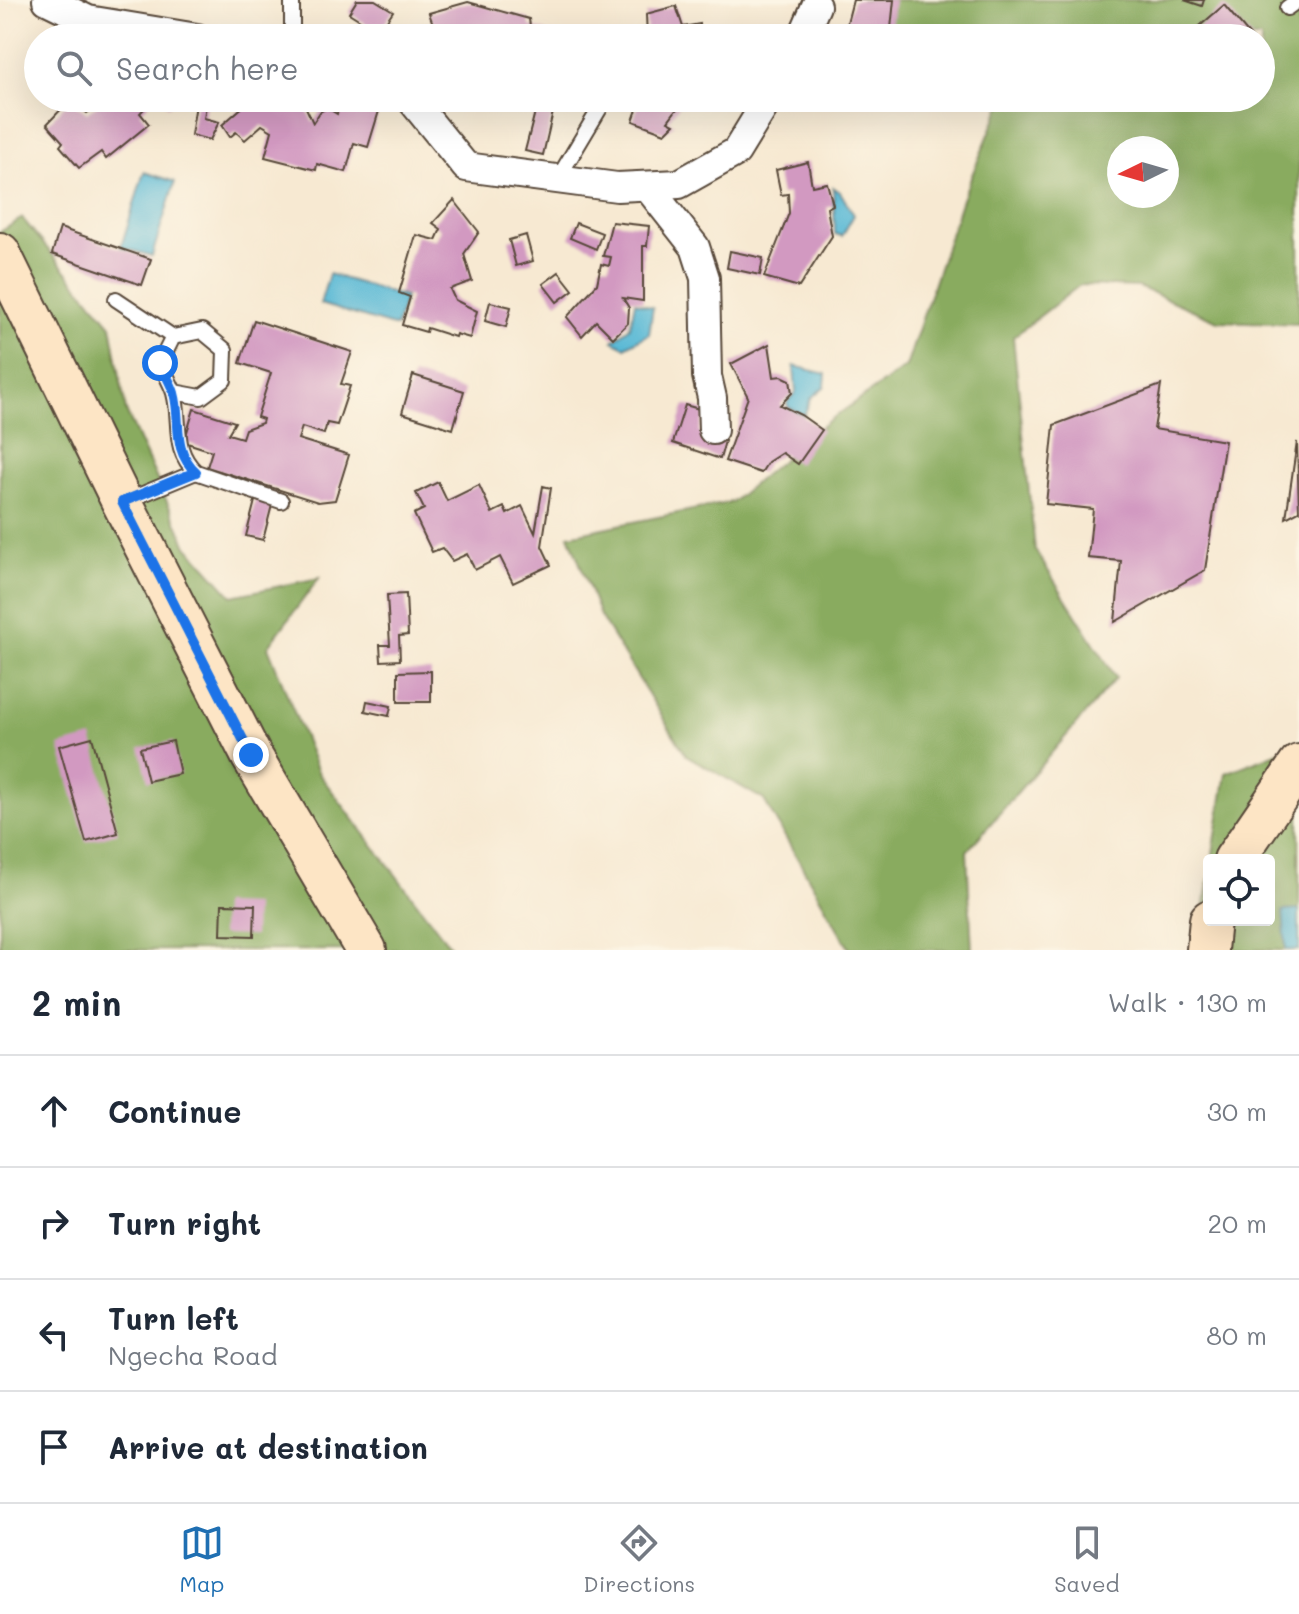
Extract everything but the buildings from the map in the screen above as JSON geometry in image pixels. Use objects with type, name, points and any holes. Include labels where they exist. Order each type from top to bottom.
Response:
[{"type":"main road","points":[[0,253],[251,755],[366,950]]},
{"type":"main road","points":[[1238,854],[1299,765]]},
{"type":"main road","points":[[1207,950],[1209,926]]},
{"type":"street","points":[[47,0],[88,20],[112,24]]},
{"type":"street","points":[[808,24],[816,6]]},
{"type":"street","points":[[421,112],[466,167],[617,187],[679,184],[736,152],[760,112]]},
{"type":"street","points":[[647,186],[695,247],[705,278],[707,376],[712,398],[713,430]]},
{"type":"lane","points":[[292,0],[292,24]]},
{"type":"lane","points":[[557,180],[598,112]]},
{"type":"lane","points":[[116,299],[173,337],[202,331],[225,350],[224,380],[201,397],[174,392]]},
{"type":"lane","points":[[173,337],[160,363],[174,392],[177,438],[187,463],[196,472],[281,501]]},
{"type":"lane","points":[[122,502],[196,472]]},
{"type":"green space","points":[[862,0],[1299,0],[1299,324],[1218,321],[1139,287],[1080,285],[1013,337],[1035,550],[1116,678],[967,851],[972,950],[850,950],[764,800],[686,755],[600,616],[569,535],[732,502],[827,422],[906,367],[962,199],[998,112],[1275,112],[1275,24],[871,24]]},
{"type":"green space","points":[[22,218],[111,325],[126,411],[187,546],[232,596],[319,578],[268,647],[319,774],[453,950],[0,950],[0,232]]},
{"type":"green space","points":[[1299,744],[1299,950],[1198,950],[1203,917],[1203,926],[1275,926],[1275,854],[1213,854],[1226,773]]},
{"type":"water","points":[[144,172],[175,182],[152,256],[121,247]]},
{"type":"water","points":[[833,187],[840,192],[854,215],[842,236],[835,234]]},
{"type":"water","points":[[329,274],[405,297],[396,327],[320,304]]},
{"type":"water","points":[[635,302],[653,307],[649,334],[625,347],[613,341],[630,327]]},
{"type":"water","points":[[794,366],[826,374],[825,386],[811,398],[804,415],[788,407],[787,402],[796,392]]},
{"type":"water","points":[[1299,910],[1299,950],[1286,950],[1283,911]]},
{"type":"route","points":[[160,363],[174,392],[177,438],[181,451],[196,472],[122,502],[251,755]]}]
